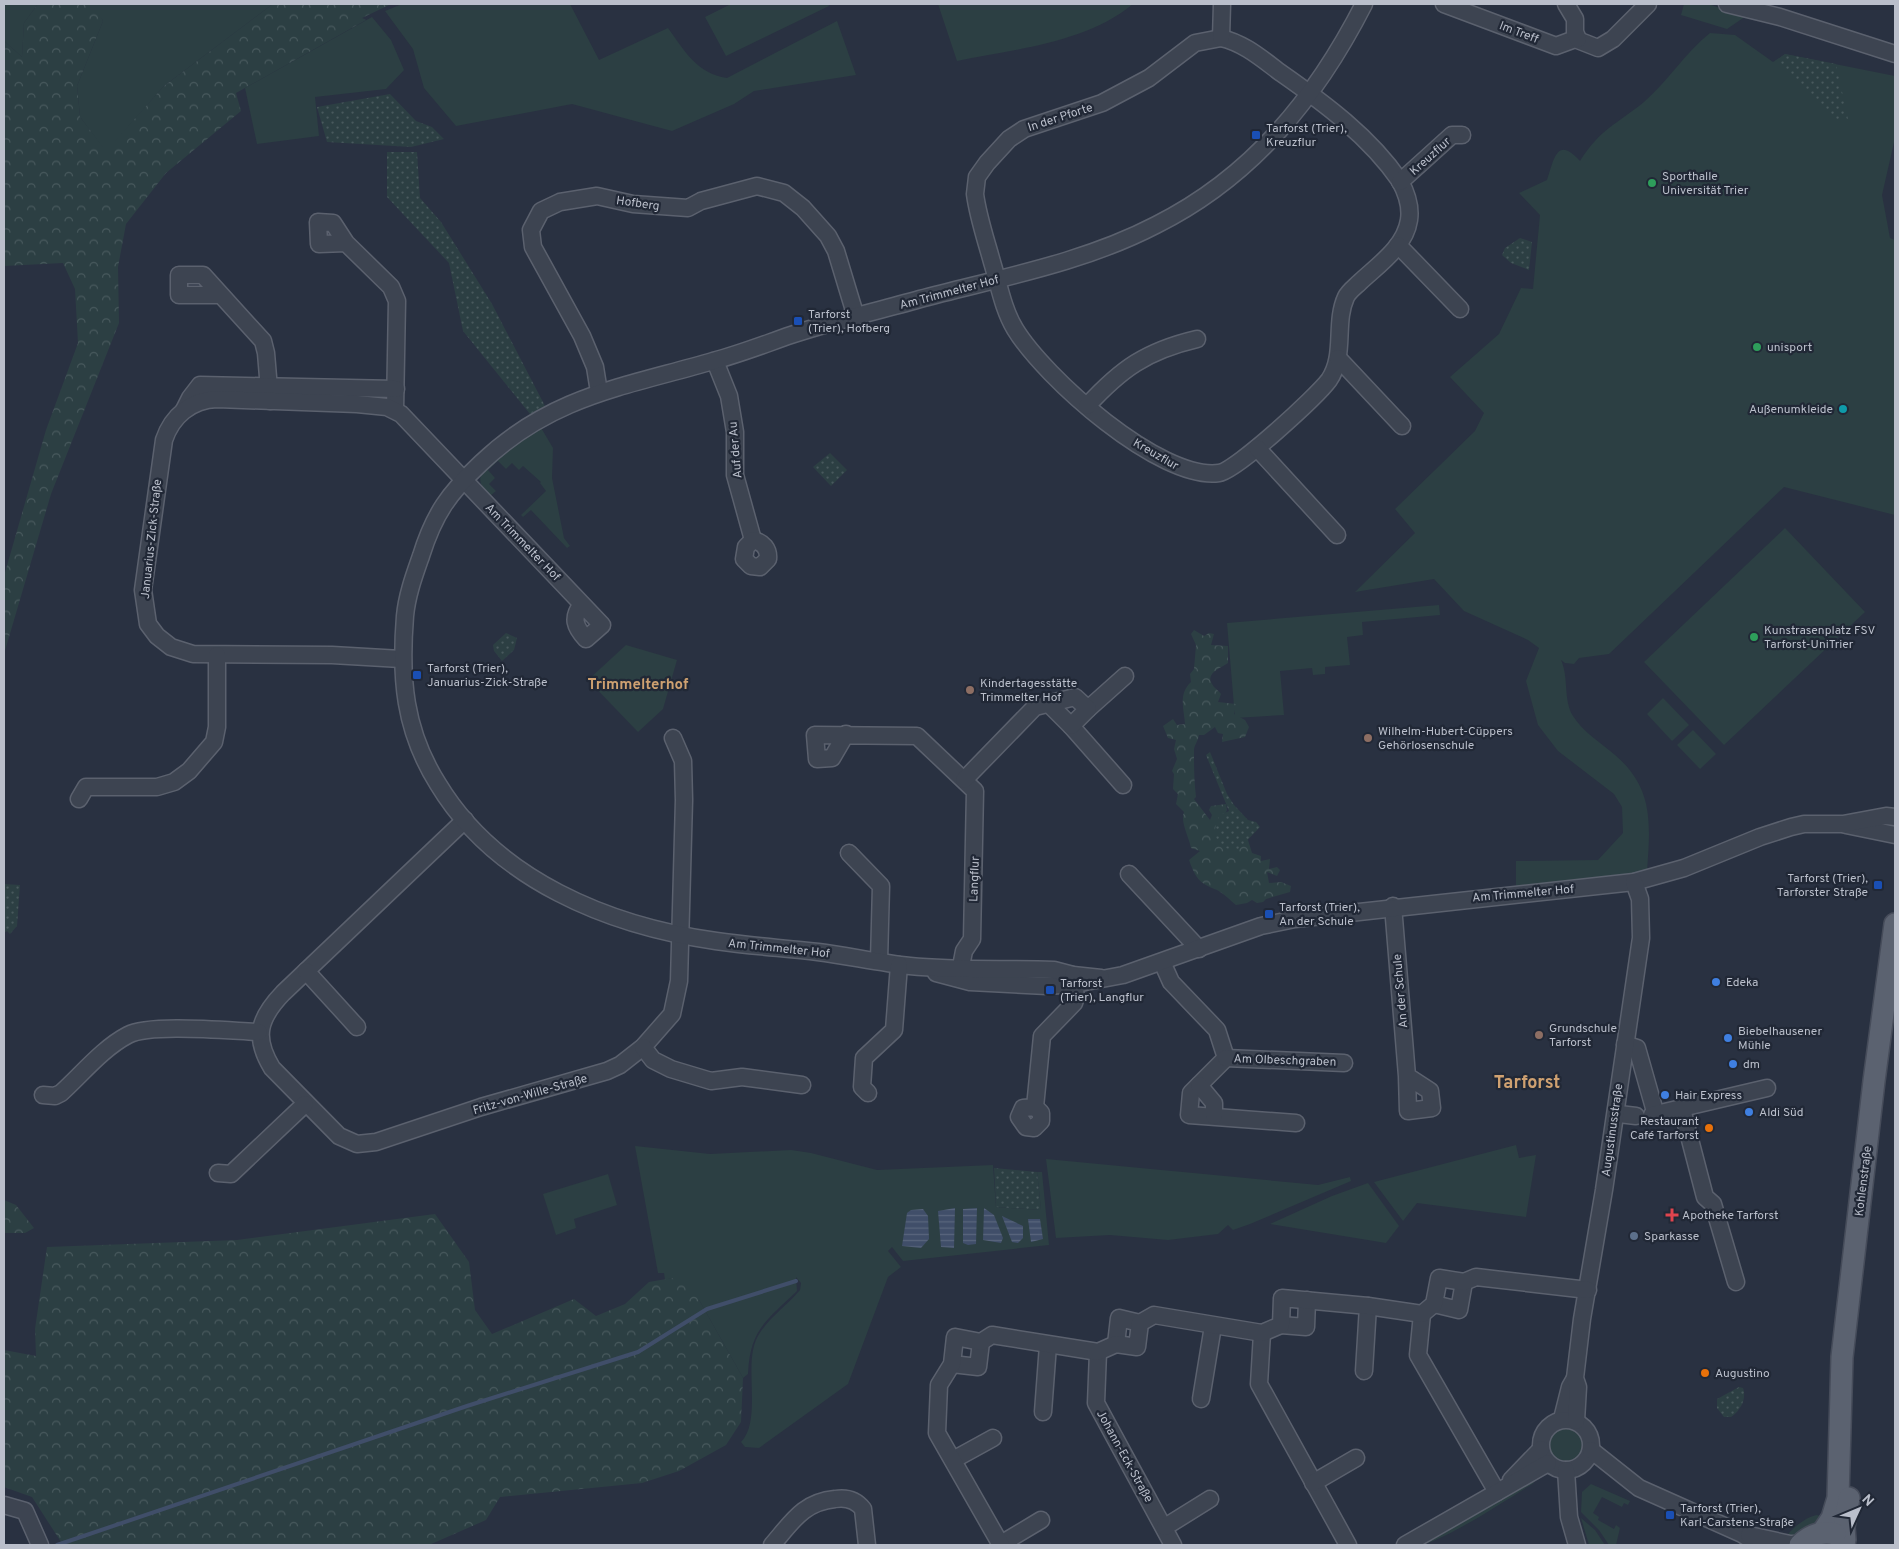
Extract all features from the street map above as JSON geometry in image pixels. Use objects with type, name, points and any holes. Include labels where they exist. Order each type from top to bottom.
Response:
[{"type":"main road","name":"Kohlenstraße","points":[[1847,1543],[1834,1534],[1822,1533],[1832,1518],[1838,1498],[1842,1439],[1840,1406],[1842,1357],[1874,1081],[1895,924]]},
{"type":"main road","name":"Kohlenstraße","points":[[1842,1439],[1849,1473],[1847,1543]]},
{"type":"main road","points":[[1801,1545],[1811,1536],[1822,1533]]},
{"type":"street","points":[[1222,4],[1221,38],[1244,46],[1310,94]]},
{"type":"street","name":"Am Trimmelter Hof","points":[[1364,4],[1332,63],[1310,94],[1250,161],[1216,188],[1172,217],[1100,248],[997,280],[790,335],[715,361],[600,392],[538,418],[504,441],[464,479],[436,513],[406,601],[401,660],[404,690],[416,739],[440,788],[465,820],[494,850],[545,887],[611,916],[679,935],[960,973],[970,982],[1038,985],[1123,975],[1261,926],[1295,918],[1393,906],[1526,895],[1634,882],[1684,868],[1778,830],[1804,824],[1843,824],[1895,834]]},
{"type":"street","name":"Im Treff","points":[[1444,4],[1462,7],[1556,46],[1578,39]]},
{"type":"street","points":[[1568,10],[1575,19],[1575,32],[1578,39],[1598,48],[1613,39],[1648,4]]},
{"type":"street","points":[[1728,4],[1780,17],[1895,54]]},
{"type":"street","name":"In der Pforte","points":[[997,280],[975,194],[977,177],[996,152],[1024,129],[1102,103],[1149,78],[1195,43],[1221,38]]},
{"type":"street","name":"Kreuzflur","points":[[997,280],[1007,313],[1026,345],[1059,381],[1087,406],[1154,455],[1184,470],[1209,474],[1227,472],[1257,448],[1326,384],[1336,367],[1340,317],[1347,296],[1398,245],[1409,218],[1407,198],[1400,182],[1367,142],[1310,94]]},
{"type":"street","name":"Kreuzflur","points":[[1400,182],[1452,135],[1462,135]]},
{"type":"street","name":"Hofberg","points":[[600,392],[595,367],[582,336],[533,247],[531,230],[541,211],[560,202],[597,196],[633,204],[688,208],[701,201],[757,186],[784,193],[803,208],[828,236],[836,251],[856,317]]},
{"type":"street","points":[[346,243],[391,287],[397,300],[395,410],[415,427],[464,479]]},
{"type":"street","points":[[1398,245],[1460,308]]},
{"type":"street","points":[[218,295],[249,324],[263,341],[266,353],[269,394]]},
{"type":"street","points":[[1087,406],[1114,377],[1127,368],[1169,347],[1197,339]]},
{"type":"street","points":[[1338,358],[1402,426]]},
{"type":"street","name":"Auf der Au","points":[[715,361],[728,396],[734,432],[735,475],[753,540]]},
{"type":"street","name":"Januarius-Zick-Straße","points":[[396,389],[269,394],[210,399],[184,410],[168,429],[162,452],[143,590],[148,624],[171,647],[193,654],[332,655],[401,660]]},
{"type":"street","name":"Januarius-Zick-Straße","points":[[269,394],[379,406],[395,410]]},
{"type":"street","points":[[1257,448],[1337,535]]},
{"type":"street","name":"Am Trimmelter Hof","points":[[464,479],[582,604]]},
{"type":"street","points":[[79,798],[86,787],[158,787],[174,782],[189,771],[214,742],[217,727],[217,655]]},
{"type":"street","points":[[1071,726],[1125,676]]},
{"type":"street","points":[[964,780],[1035,707],[1075,697],[1088,709]]},
{"type":"street","points":[[1049,704],[1123,785]]},
{"type":"street","name":"Langflur","points":[[846,734],[917,736],[975,791],[972,939],[964,951],[960,973]]},
{"type":"street","points":[[674,738],[682,761],[684,800],[679,935]]},
{"type":"street","name":"Am Trimmelter Hof","points":[[1843,824],[1880,816],[1895,817]]},
{"type":"street","points":[[43,1095],[55,1096],[61,1093],[114,1045],[134,1032],[154,1029],[259,1032],[267,1012],[275,1002],[465,820]]},
{"type":"street","points":[[849,853],[881,886],[879,961]]},
{"type":"street","points":[[1128,874],[1199,949]]},
{"type":"street","name":"Augustinusstraße","points":[[1569,1420],[1578,1387],[1576,1378],[1588,1290],[1641,938],[1640,899],[1634,882]]},
{"type":"street","name":"An der Schule","points":[[1393,906],[1407,1076]]},
{"type":"street","name":"Fritz-von-Wille-Straße","points":[[259,1032],[267,1059],[272,1068],[305,1104],[339,1136],[364,1144],[389,1139],[481,1107],[607,1071],[620,1065],[643,1046],[666,1021],[676,1003],[679,981],[679,935]]},
{"type":"street","name":"Am Olbeschgraben","points":[[1162,962],[1171,982],[1217,1030],[1226,1058]]},
{"type":"street","points":[[868,1093],[862,1087],[864,1058],[894,1030],[907,966]]},
{"type":"street","points":[[306,971],[357,1027]]},
{"type":"street","points":[[1035,1107],[1042,1036],[1074,1003],[1076,997],[1074,980]]},
{"type":"street","points":[[1625,1044],[1637,1048],[1648,1115]]},
{"type":"street","points":[[643,1046],[653,1060],[672,1069],[711,1081],[742,1078],[802,1085]]},
{"type":"street","name":"Am Olbeschgraben","points":[[1296,1123],[1189,1115],[1191,1093],[1226,1058],[1344,1063]]},
{"type":"street","points":[[1199,1085],[1214,1103],[1214,1116]]},
{"type":"street","points":[[1619,1114],[1648,1115],[1682,1109],[1767,1088]]},
{"type":"street","points":[[218,1173],[231,1174],[305,1104]]},
{"type":"street","points":[[1682,1109],[1705,1197],[1713,1204],[1736,1282]]},
{"type":"street","points":[[1499,1491],[1418,1355],[1428,1309],[1440,1278],[1464,1282],[1476,1277],[1588,1290]]},
{"type":"street","points":[[1281,1325],[1282,1298],[1368,1306],[1459,1310],[1464,1282]]},
{"type":"street","points":[[1041,1520],[1001,1544],[937,1433],[939,1385],[952,1364],[954,1338],[981,1342],[992,1335],[1098,1352],[1116,1344],[1119,1318],[1140,1323],[1154,1315],[1262,1333],[1281,1325],[1306,1326],[1307,1300]]},
{"type":"street","points":[[1364,1371],[1368,1306]]},
{"type":"street","points":[[1201,1399],[1213,1326]]},
{"type":"street","points":[[1262,1333],[1259,1384],[1348,1545]]},
{"type":"street","points":[[952,1364],[978,1367],[981,1342]]},
{"type":"street","points":[[1043,1412],[1048,1345]]},
{"type":"street","name":"Johann-Eck-Straße","points":[[1098,1352],[1096,1404],[1165,1527],[1173,1545]]},
{"type":"street","points":[[1569,1420],[1586,1428],[1591,1438],[1588,1456],[1574,1469],[1566,1470],[1545,1456],[1542,1436],[1546,1428],[1569,1420]]},
{"type":"street","points":[[952,1460],[993,1438]]},
{"type":"street","points":[[1405,1545],[1499,1491],[1545,1456]]},
{"type":"street","points":[[1588,1456],[1621,1481],[1630,1483],[1690,1513],[1742,1534],[1801,1545]]},
{"type":"street","points":[[1313,1483],[1356,1458]]},
{"type":"street","points":[[1566,1470],[1569,1517],[1577,1545]]},
{"type":"street","points":[[772,1545],[809,1506],[838,1498],[852,1500],[862,1509],[867,1545]]},
{"type":"street","points":[[1165,1527],[1210,1499]]},
{"type":"street","points":[[4,1505],[26,1511],[40,1545]]},
{"type":"street","points":[[1742,1534],[1759,1545]]},
{"type":"green space","points":[[4,4],[38,4],[24,23],[22,57],[4,41]]},
{"type":"green space","points":[[38,4],[93,4],[103,21],[77,86],[80,117],[106,151],[164,86],[273,4],[391,4],[362,18],[366,20],[236,93],[241,111],[166,173],[126,224],[118,267],[119,323],[51,494],[4,654],[4,576],[46,430],[78,343],[75,289],[63,263],[4,266],[4,41],[22,57],[24,23]]},
{"type":"green space","points":[[91,4],[273,4],[164,86],[106,152],[80,117],[77,86],[103,21]]},
{"type":"green space","points":[[402,4],[570,4],[599,60],[668,28],[692,60],[699,66],[707,72],[727,78],[837,21],[856,75],[754,91],[734,104],[672,131],[572,104],[456,126],[424,88],[413,49],[385,11]]},
{"type":"green space","points":[[731,4],[828,4],[829,6],[726,56],[705,17]]},
{"type":"green space","points":[[938,4],[1133,4],[1094,28],[1072,36],[1026,48],[957,61]]},
{"type":"green space","points":[[1684,4],[1708,4],[1746,16],[1727,29],[1681,15]]},
{"type":"green space","points":[[372,17],[391,40],[404,70],[386,89],[315,97],[319,136],[257,144],[245,88]]},
{"type":"green space","name":"unisport","points":[[1710,33],[1735,35],[1773,62],[1785,54],[1895,76],[1895,138],[1882,195],[1890,238],[1895,240],[1895,515],[1784,487],[1609,654],[1579,658],[1574,664],[1565,663],[1561,660],[1565,674],[1568,703],[1573,716],[1587,732],[1628,768],[1637,781],[1643,795],[1649,824],[1647,872],[1516,888],[1516,861],[1598,860],[1623,833],[1622,807],[1614,794],[1558,751],[1538,725],[1526,681],[1539,648],[1528,640],[1464,611],[1434,579],[1355,592],[1415,533],[1395,509],[1475,431],[1484,413],[1450,377],[1499,334],[1521,288],[1533,289],[1540,215],[1519,193],[1547,180],[1554,158],[1561,150],[1572,153],[1580,161],[1587,150],[1602,134],[1644,102]]},
{"type":"green space","points":[[1785,54],[1836,64],[1848,119],[1836,121],[1776,61]]},
{"type":"green space","points":[[390,94],[416,121],[432,127],[444,139],[411,147],[327,142],[317,107]]},
{"type":"green space","points":[[387,152],[417,152],[420,198],[441,222],[492,304],[545,406],[530,414],[463,331],[449,263],[387,197]]},
{"type":"green space","points":[[1520,238],[1532,242],[1529,270],[1511,263],[1502,255],[1505,248]]},
{"type":"green space","points":[[540,426],[553,448],[552,478],[564,538],[570,546],[567,548],[531,510],[523,517],[521,515],[546,491],[541,482],[523,466],[519,470],[512,463],[506,469],[498,461],[488,470],[495,478],[489,484],[496,491],[490,496],[484,489],[480,479],[485,468]]},
{"type":"green space","points":[[830,453],[847,470],[831,486],[813,467]]},
{"type":"green space","name":"Kunstrasenplatz FSV Tarforst-UniTrier","points":[[1785,528],[1865,612],[1724,745],[1644,662]]},
{"type":"green space","points":[[1439,605],[1440,615],[1362,622],[1363,635],[1347,637],[1350,665],[1325,667],[1325,674],[1313,675],[1312,668],[1280,671],[1284,715],[1235,718],[1227,623]]},
{"type":"green space","points":[[1194,630],[1204,636],[1209,633],[1214,634],[1211,645],[1228,646],[1228,663],[1215,671],[1210,680],[1221,694],[1218,702],[1236,704],[1234,714],[1245,720],[1249,727],[1245,737],[1222,742],[1223,734],[1218,733],[1215,727],[1204,735],[1199,735],[1194,750],[1196,797],[1194,799],[1210,820],[1212,815],[1209,810],[1211,806],[1226,804],[1227,810],[1223,818],[1248,840],[1252,853],[1261,856],[1261,861],[1270,859],[1269,869],[1277,867],[1280,870],[1277,876],[1267,872],[1269,883],[1281,882],[1291,886],[1290,892],[1266,899],[1263,902],[1257,903],[1252,900],[1236,905],[1222,893],[1199,880],[1189,860],[1200,851],[1191,848],[1184,825],[1184,812],[1176,804],[1178,794],[1173,789],[1174,774],[1172,771],[1177,759],[1174,749],[1176,740],[1168,738],[1163,726],[1173,719],[1177,725],[1185,724],[1183,697],[1191,682],[1190,674],[1194,669],[1196,645],[1191,634]]},
{"type":"green space","points":[[506,633],[517,638],[514,650],[502,661],[494,651],[493,645]]},
{"type":"green space","points":[[626,645],[677,660],[663,709],[638,732],[588,680]]},
{"type":"green space","points":[[1663,698],[1689,725],[1672,741],[1647,714]]},
{"type":"green space","points":[[1693,730],[1716,754],[1700,769],[1677,745]]},
{"type":"green space","points":[[1210,752],[1227,794],[1234,805],[1248,820],[1256,822],[1260,827],[1239,849],[1225,848],[1217,840],[1215,834],[1215,828],[1220,815],[1229,811],[1206,755]]},
{"type":"green space","points":[[4,884],[20,885],[17,926],[10,934],[7,931],[4,933]]},
{"type":"green space","points":[[1516,1145],[1519,1158],[1536,1155],[1526,1217],[1417,1203],[1403,1221],[1374,1182]]},
{"type":"green space","points":[[635,1146],[710,1154],[791,1150],[811,1153],[877,1170],[993,1165],[996,1207],[1041,1210],[1037,1172],[1042,1172],[1049,1245],[903,1261],[892,1247],[888,1251],[901,1267],[888,1277],[848,1384],[759,1448],[745,1447],[741,1442],[751,1421],[752,1365],[756,1340],[770,1320],[800,1290],[801,1283],[796,1277],[797,1291],[762,1326],[752,1346],[748,1374],[743,1378],[699,1300],[672,1278],[665,1280],[664,1273],[658,1273]]},
{"type":"green space","points":[[1046,1159],[1318,1185],[1350,1177],[1351,1181],[1250,1224],[1233,1230],[1228,1225],[1218,1234],[1168,1240],[1110,1235],[1056,1238]]},
{"type":"green space","points":[[994,1168],[1037,1172],[1041,1210],[996,1207]]},
{"type":"green space","points":[[608,1174],[617,1205],[574,1219],[576,1228],[556,1235],[543,1194]]},
{"type":"green space","points":[[1368,1183],[1399,1226],[1386,1243],[1270,1224],[1332,1196]]},
{"type":"green space","points":[[4,1200],[16,1205],[34,1228],[25,1233],[4,1233]]},
{"type":"green space","points":[[435,1214],[469,1262],[475,1310],[492,1334],[574,1299],[596,1316],[625,1304],[649,1282],[672,1278],[686,1284],[697,1292],[699,1300],[743,1378],[741,1422],[726,1445],[679,1471],[642,1483],[500,1497],[486,1520],[429,1545],[63,1545],[32,1497],[4,1487],[4,1350],[36,1356],[35,1329],[47,1247],[237,1240]]},
{"type":"green space","points":[[1739,1387],[1743,1388],[1744,1392],[1742,1404],[1731,1417],[1724,1417],[1717,1408],[1717,1399]]},
{"type":"green space","points":[[1565,1424],[1579,1430],[1585,1444],[1579,1458],[1565,1464],[1551,1458],[1545,1444],[1551,1430]]},
{"type":"green space","points":[[1531,1479],[1534,1483],[1476,1519],[1442,1537],[1418,1545]]},
{"type":"green space","points":[[1591,1484],[1630,1501],[1628,1505],[1624,1503],[1622,1507],[1602,1497],[1593,1513],[1599,1517],[1598,1520],[1614,1529],[1616,1525],[1620,1528],[1616,1545],[1609,1545],[1599,1530],[1581,1512],[1582,1492]]},
{"type":"green space","points":[[1817,1515],[1827,1518],[1823,1525],[1785,1539],[1799,1524]]},
{"type":"green space","points":[[1581,1518],[1595,1530],[1605,1545],[1589,1545]]},
{"type":"water","points":[[955,1208],[954,1248],[941,1247],[938,1211]]},
{"type":"water","points":[[977,1208],[976,1244],[968,1245],[963,1243],[963,1209]]},
{"type":"water","points":[[984,1208],[994,1215],[1003,1238],[1001,1243],[983,1240]]},
{"type":"water","points":[[923,1209],[928,1216],[929,1239],[921,1248],[902,1246],[907,1213],[911,1210]]},
{"type":"water","points":[[1002,1216],[1023,1226],[1023,1238],[1018,1243],[1012,1242]]},
{"type":"water","points":[[1028,1219],[1040,1219],[1043,1239],[1031,1242]]},
{"type":"waterway","points":[[57,1545],[467,1406],[638,1352],[707,1309],[796,1281]]},
{"type":"place","name":"Tarforst (Trier), Kreuzflur","points":[[1256,135]]},
{"type":"place","name":"Sporthalle Universität Trier","points":[[1652,183]]},
{"type":"place","name":"Tarforst (Trier), Hofberg","points":[[798,321]]},
{"type":"place","name":"unisport","points":[[1757,347]]},
{"type":"place","name":"Außenumkleide","points":[[1843,409]]},
{"type":"place","name":"Kunstrasenplatz FSV Tarforst-UniTrier","points":[[1754,637]]},
{"type":"place","name":"Tarforst (Trier), Januarius-Zick-Straße","points":[[417,675]]},
{"type":"place","name":"Kindertagesstätte Trimmelter Hof","points":[[970,690]]},
{"type":"place","name":"Wilhelm-Hubert-Cüppers Gehörlosenschule","points":[[1368,738]]},
{"type":"place","name":"Tarforst (Trier), Tarforster Straße","points":[[1878,885]]},
{"type":"place","name":"Tarforst (Trier), An der Schule","points":[[1269,914]]},
{"type":"place","name":"Edeka","points":[[1716,982]]},
{"type":"place","name":"Tarforst (Trier), Langflur","points":[[1050,990]]},
{"type":"place","name":"Grundschule Tarforst","points":[[1539,1035]]},
{"type":"place","name":"Biebelhausener Mühle","points":[[1728,1038]]},
{"type":"place","name":"dm","points":[[1733,1064]]},
{"type":"place","name":"Hair Express","points":[[1665,1095]]},
{"type":"place","name":"Aldi Süd","points":[[1749,1112]]},
{"type":"place","name":"Restaurant Café Tarforst","points":[[1709,1128]]},
{"type":"place","name":"Apotheke Tarforst","points":[[1672,1215]]},
{"type":"place","name":"Sparkasse","points":[[1634,1236]]},
{"type":"place","name":"Augustino","points":[[1705,1373]]},
{"type":"place","name":"Tarforst (Trier), Karl-Carstens-Straße","points":[[1670,1515]]},
{"type":"district","name":"Trimmelterhof","points":[[638,684]]},
{"type":"district","name":"Tarforst","points":[[1527,1082]]}]
